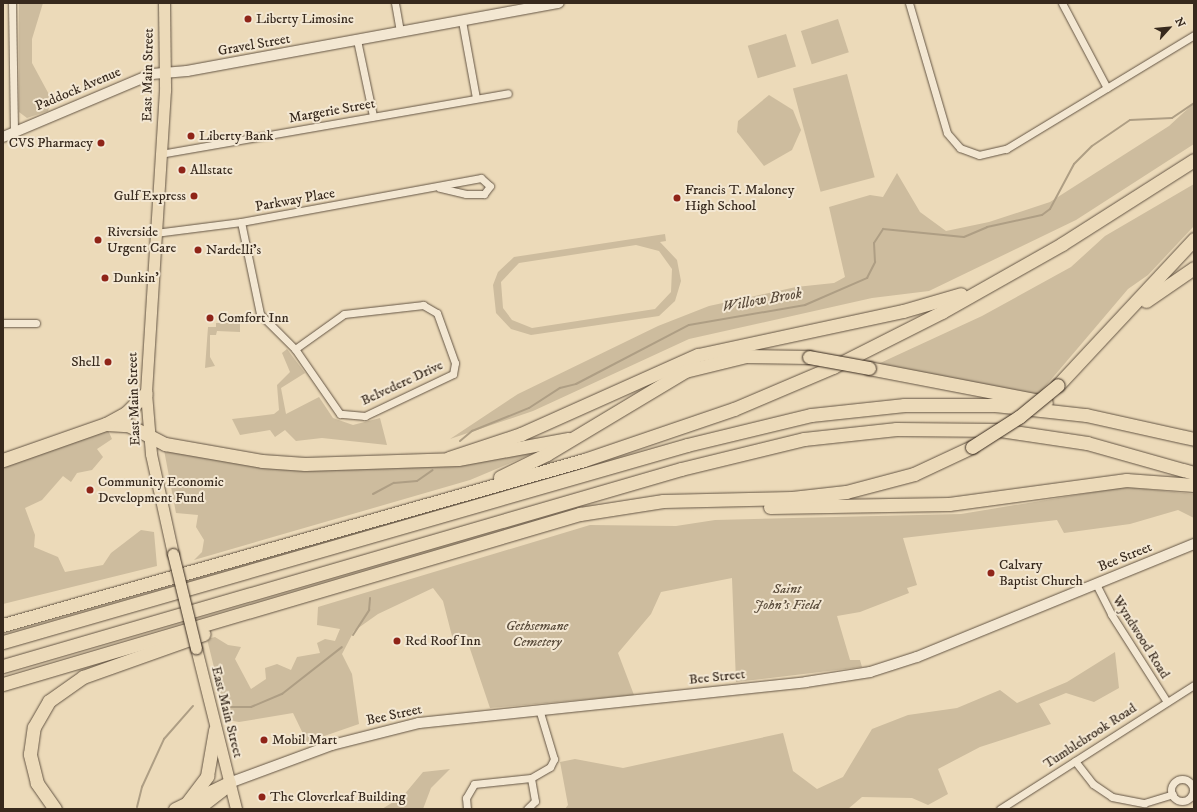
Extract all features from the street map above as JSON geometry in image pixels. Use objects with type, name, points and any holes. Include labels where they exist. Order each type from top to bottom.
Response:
[{"type":"highway","points":[[3,625],[610,452],[734,409],[853,357],[1010,275],[1194,160]]},
{"type":"highway","points":[[5,684],[580,514],[663,501],[786,498],[846,492],[914,474],[972,447],[1019,417],[1058,385],[1111,330],[1194,239]]},
{"type":"highway","points":[[1111,330],[1164,287],[1194,268]]},
{"type":"highway","points":[[450,458],[521,434],[698,355],[922,307],[1010,275]]},
{"type":"highway","points":[[441,500],[521,468],[661,383],[693,368],[746,356],[809,356],[1107,413],[1134,425]]},
{"type":"highway","points":[[3,460],[106,424],[126,413],[146,393]]},
{"type":"highway","points":[[3,642],[779,421],[869,408],[964,404],[1055,411],[1134,425],[1194,439]]},
{"type":"highway","points":[[106,424],[128,425],[149,438],[165,444],[279,463],[481,456],[568,439]]},
{"type":"highway","points":[[3,666],[732,455],[815,437],[918,428],[1014,431],[1102,446],[1194,473]]},
{"type":"highway","points":[[663,501],[695,506],[899,506],[973,501],[1116,481],[1194,485]]},
{"type":"highway","points":[[55,809],[37,783],[30,754],[36,722],[53,696],[83,677],[216,630],[240,614]]},
{"type":"highway","points":[[192,806],[207,776],[215,730]]},
{"type":"highway","points":[[175,809],[192,806],[229,783]]},
{"type":"main road","name":"East Main Street","points":[[164,3],[165,72],[146,393],[149,438],[173,554],[215,730],[236,809]]},
{"type":"street","points":[[12,3],[14,132]]},
{"type":"street","points":[[396,3],[400,32]]},
{"type":"street","name":"Gravel Street","points":[[165,72],[356,40],[559,3]]},
{"type":"street","points":[[910,3],[943,123],[952,142],[970,153],[988,155],[1006,149],[1194,35]]},
{"type":"street","points":[[1062,3],[1107,88]]},
{"type":"street","points":[[462,21],[476,98]]},
{"type":"street","points":[[356,40],[373,116]]},
{"type":"street","name":"Paddock Avenue","points":[[3,137],[148,75],[165,72]]},
{"type":"street","name":"Margerie Street","points":[[160,154],[508,93]]},
{"type":"street","name":"Parkway Place","points":[[155,233],[241,222],[440,188],[481,178],[490,186],[486,192],[472,194],[440,188]]},
{"type":"street","name":"Belvedere Drive","points":[[241,222],[260,314],[295,349],[333,408],[349,417],[365,416],[449,378],[455,369],[437,313],[428,306],[344,314],[295,349]]},
{"type":"street","points":[[3,323],[36,323]]},
{"type":"street","name":"Bee Street","points":[[229,783],[271,766],[389,729],[539,710],[806,682],[870,672],[917,657],[1194,544]]},
{"type":"street","name":"Wyndwood Road","points":[[1096,584],[1110,614],[1167,702]]},
{"type":"street","name":"Tumblebrook Road","points":[[1000,809],[1194,685]]},
{"type":"street","points":[[467,809],[466,798],[474,784],[531,778],[550,767],[554,759],[539,710]]},
{"type":"street","points":[[1075,761],[1093,784],[1112,797],[1144,803],[1173,794]]},
{"type":"street","points":[[527,809],[535,797],[531,778]]},
{"type":"green space","points":[[19,3],[43,3],[32,39],[32,63],[52,100],[48,111],[27,118],[19,112]]},
{"type":"green space","points":[[838,19],[849,52],[812,64],[801,31]]},
{"type":"green space","points":[[786,34],[796,67],[758,78],[748,46]]},
{"type":"green space","points":[[847,74],[875,177],[821,192],[793,88]]},
{"type":"green space","points":[[769,95],[793,110],[801,130],[792,150],[764,166],[737,132],[738,121]]},
{"type":"green space","points":[[1194,103],[1194,144],[1076,220],[929,291],[872,298],[689,339],[533,411],[450,439],[518,394],[658,326],[709,306],[796,287],[834,283],[845,277],[829,207],[870,195],[883,197],[897,173],[920,212],[946,231],[989,222],[1050,202],[1169,126]]},
{"type":"green space","points":[[1194,184],[1194,226],[1148,275],[1128,289],[1038,395],[878,364],[982,316],[1071,267],[1105,236]]},
{"type":"green space","points":[[665,234],[666,241],[660,242],[677,260],[681,281],[675,301],[659,316],[531,335],[511,329],[496,313],[493,285],[498,272],[514,257]],"holes":[[[636,245],[659,251],[672,269],[671,292],[655,309],[532,328],[512,320],[503,308],[501,282],[519,263]]]},
{"type":"green space","points":[[216,323],[240,323],[240,332],[217,331],[216,335],[210,335],[210,357],[215,366],[205,368],[208,327],[216,327]]},
{"type":"green space","points":[[287,349],[305,373],[281,388],[286,414],[319,397],[333,418],[353,425],[380,418],[387,445],[322,438],[296,441],[285,430],[275,437],[270,430],[240,435],[232,419],[274,414],[279,410],[277,385],[290,372],[282,353]]},
{"type":"green space","points":[[108,430],[112,439],[97,449],[103,457],[92,470],[77,473],[71,482],[63,476],[42,500],[25,508],[35,535],[34,547],[58,557],[65,572],[103,565],[111,553],[141,530],[154,532],[157,566],[3,604],[3,464]]},
{"type":"green space","points":[[167,449],[243,462],[534,453],[470,480],[194,560],[202,552],[204,540],[196,527],[198,515],[176,513],[164,450]]},
{"type":"green space","points":[[1125,487],[1194,494],[1194,518],[1178,510],[1130,524],[1064,533],[1057,520],[903,538],[917,585],[907,588],[909,593],[860,612],[837,616],[850,660],[860,660],[862,667],[736,682],[732,578],[661,592],[651,614],[618,653],[634,695],[490,708],[466,637],[453,640],[443,601],[433,588],[378,614],[354,631],[342,654],[352,674],[359,724],[307,742],[293,713],[239,722],[227,720],[207,639],[215,637],[228,645],[241,647],[235,659],[251,689],[266,679],[265,668],[277,664],[291,670],[297,657],[320,653],[317,643],[325,639],[335,641],[340,629],[317,625],[318,607],[590,525],[676,526],[715,520],[961,514]]},
{"type":"green space","points":[[1115,652],[1119,688],[1094,702],[1066,693],[1039,704],[1051,724],[980,747],[938,769],[948,794],[928,805],[912,798],[862,797],[848,809],[565,809],[568,805],[560,762],[575,759],[623,768],[783,733],[793,771],[817,789],[843,777],[872,729],[908,715],[957,708],[1000,690],[1017,703],[1067,682]]},
{"type":"green space","points":[[450,769],[431,788],[423,809],[382,809],[403,796],[423,772]]},
{"type":"waterway","name":"Willow Brook","points":[[460,441],[472,431],[529,408],[560,388],[576,384],[689,325],[805,305],[867,278],[875,262],[874,243],[883,229],[964,237],[987,227],[1042,215],[1050,209],[1074,164],[1092,146],[1130,120],[1172,118],[1194,103]]},
{"type":"waterway","name":"Willow Brook","points":[[373,494],[394,483],[417,481],[433,470]]},
{"type":"waterway","name":"Willow Brook","points":[[353,635],[369,610],[370,598]]},
{"type":"waterway","name":"Willow Brook","points":[[231,707],[251,707],[282,694],[342,647]]},
{"type":"waterway","name":"Willow Brook","points":[[137,807],[142,787],[164,739],[193,706]]},
{"type":"place","name":"Liberty Limosine","points":[[248,19]]},
{"type":"place","name":"Liberty Bank","points":[[191,136]]},
{"type":"place","name":"CVS Pharmacy","points":[[101,143]]},
{"type":"place","name":"Allstate","points":[[182,170]]},
{"type":"place","name":"Gulf Express","points":[[194,196]]},
{"type":"place","name":"Francis T. Maloney High School","points":[[677,198]]},
{"type":"place","name":"Riverside Urgent Care","points":[[98,240]]},
{"type":"place","name":"Nardelli's","points":[[198,250]]},
{"type":"place","name":"Dunkin'","points":[[105,278]]},
{"type":"place","name":"Comfort Inn","points":[[210,318]]},
{"type":"place","name":"Shell","points":[[108,362]]},
{"type":"place","name":"Community Economic Development Fund","points":[[90,490]]},
{"type":"place","name":"Calvary Baptist Church","points":[[991,573]]},
{"type":"place","name":"Red Roof Inn","points":[[397,641]]},
{"type":"place","name":"Mobil Mart","points":[[264,740]]},
{"type":"place","name":"The Cloverleaf Building","points":[[262,797]]},
{"type":"park label","name":"Saint John's Field","points":[[787,598]]},
{"type":"park label","name":"Gethsemane Cemetery","points":[[537,634]]}]
